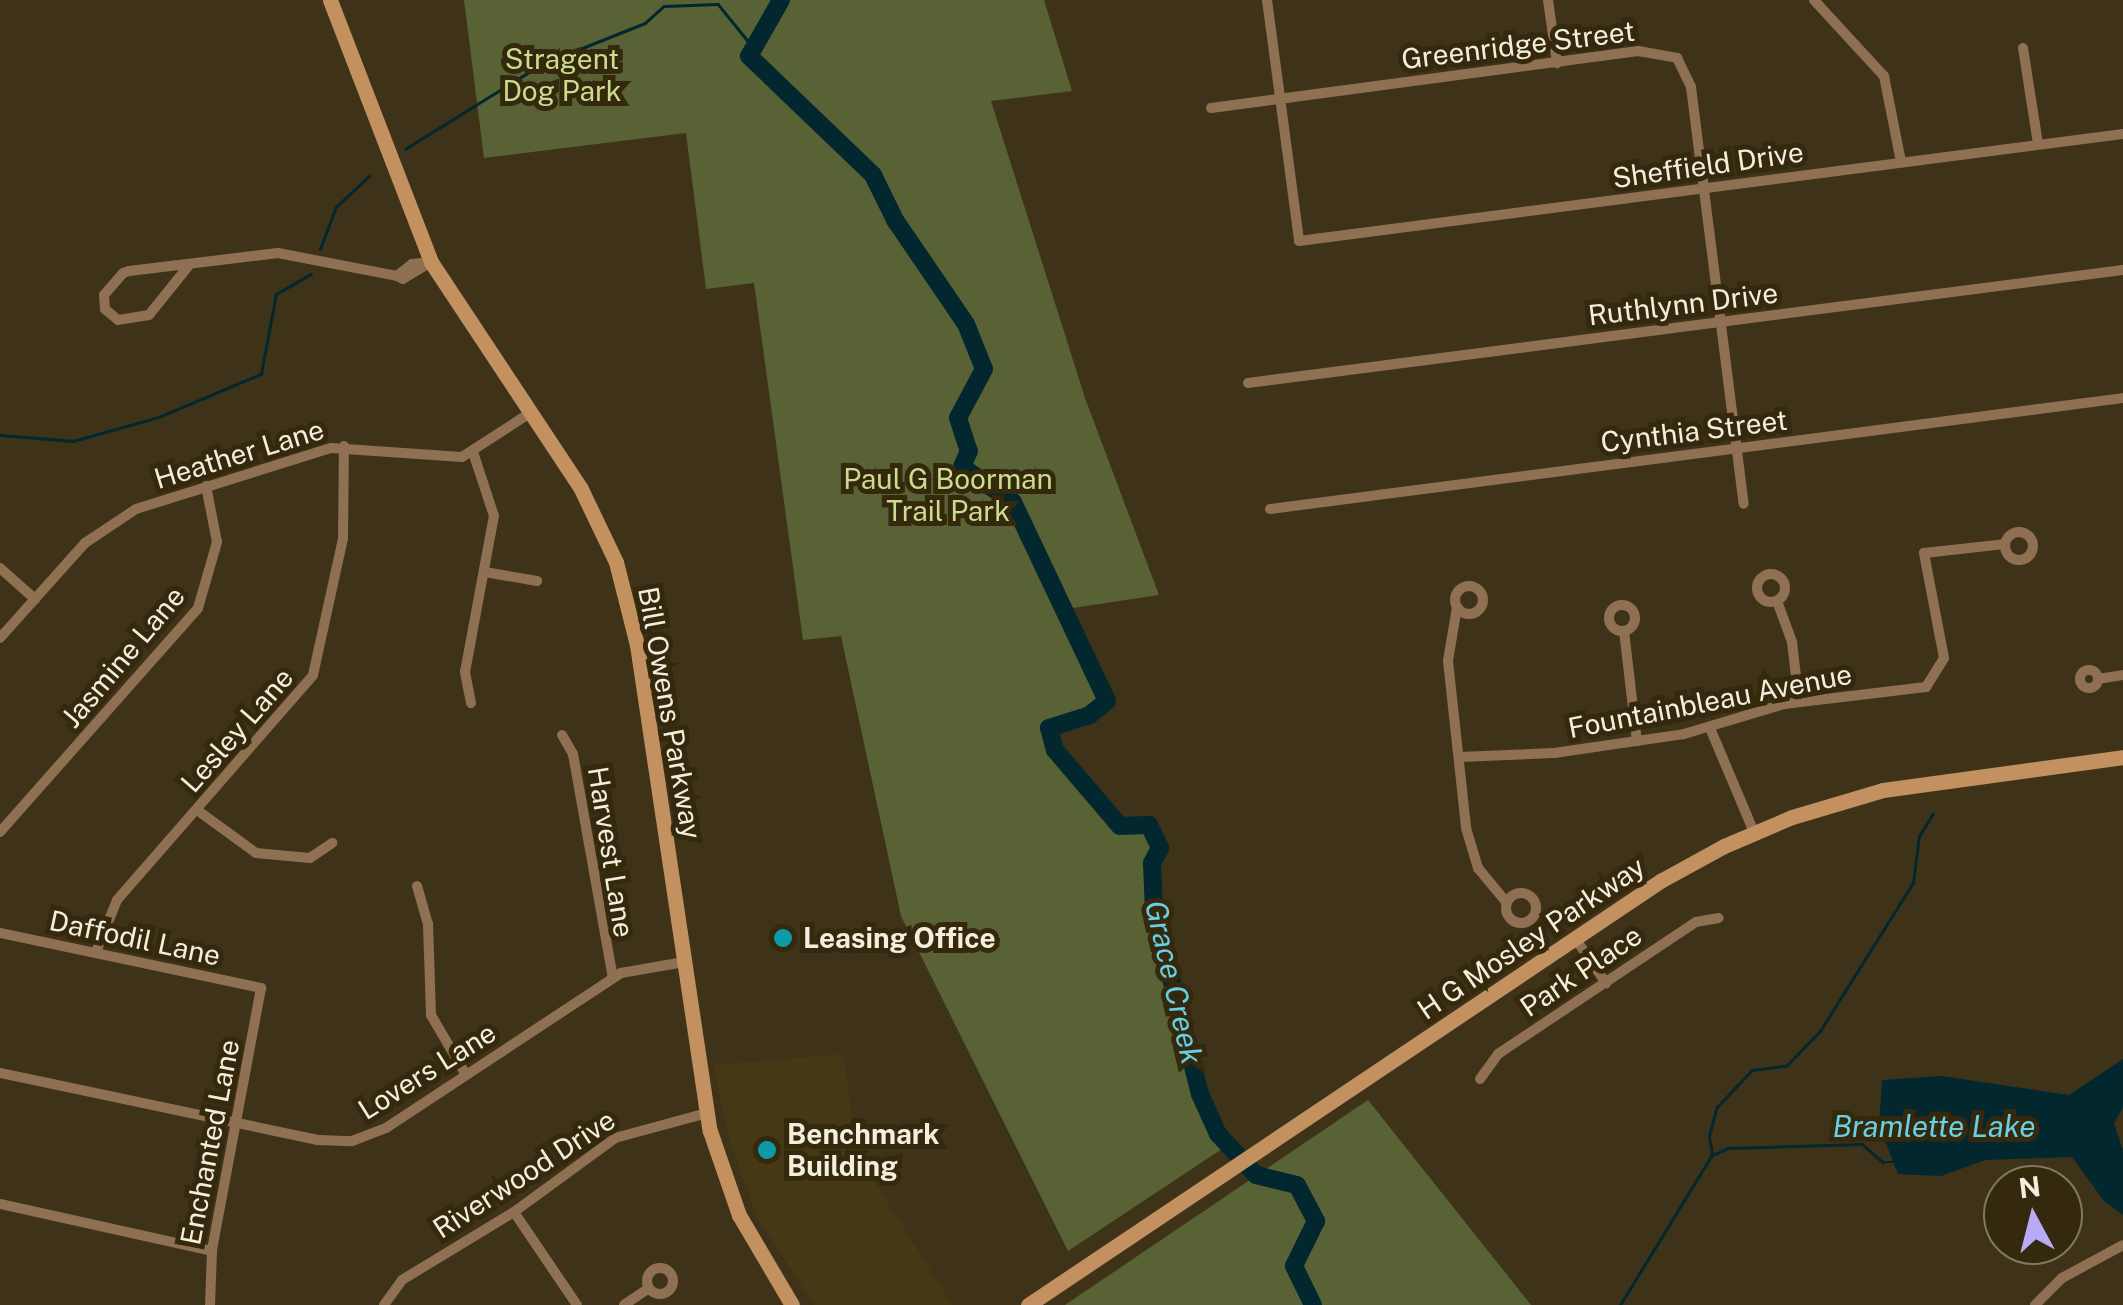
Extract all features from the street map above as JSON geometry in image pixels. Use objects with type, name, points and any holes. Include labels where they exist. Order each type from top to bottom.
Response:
[{"type":"main road","name":"Bill Owens Parkway","points":[[330,0],[431,262],[599,520],[624,586],[707,1113],[739,1214],[792,1305]]},
{"type":"main road","name":"H G Mosley Parkway","points":[[1028,1305],[1575,938],[1684,868],[1754,832],[1884,790],[2123,757]]},
{"type":"street","points":[[1267,0],[1280,98]]},
{"type":"street","points":[[1548,0],[1557,62]]},
{"type":"street","points":[[1814,0],[1884,76],[1901,162]]},
{"type":"street","points":[[2023,48],[2038,144]]},
{"type":"street","name":"Greenridge Street","points":[[1210,108],[1647,50],[1677,58],[1689,78],[1744,504]]},
{"type":"street","name":"Sheffield Drive","points":[[1280,98],[1299,241],[2123,134]]},
{"type":"street","points":[[190,264],[149,315],[118,320],[105,309],[104,295],[119,275],[190,264],[291,252],[378,277],[397,276],[412,264],[431,262]]},
{"type":"street","name":"Ruthlynn Drive","points":[[1248,383],[2123,270]]},
{"type":"street","name":"Cynthia Street","points":[[1270,509],[2123,398]]},
{"type":"street","points":[[471,703],[464,679],[494,509],[474,452],[530,413]]},
{"type":"street","name":"Heather Lane","points":[[0,638],[108,523],[206,486],[344,446],[447,458],[474,452]]},
{"type":"street","name":"Lesley Lane","points":[[96,952],[112,906],[308,686],[318,664],[343,538],[344,446]]},
{"type":"street","name":"Jasmine Lane","points":[[0,832],[198,608],[217,542],[206,486]]},
{"type":"street","name":"Fountainbleau Avenue","points":[[1458,757],[1637,741],[1710,728],[1799,702],[1934,681],[1944,663],[1941,620],[1924,553],[2005,544]]},
{"type":"street","points":[[0,568],[35,599]]},
{"type":"street","points":[[485,572],[537,581]]},
{"type":"street","points":[[1777,601],[1792,642],[1799,702]]},
{"type":"street","points":[[1457,607],[1448,660],[1471,849],[1493,891],[1507,903]]},
{"type":"street","points":[[1624,631],[1637,741]]},
{"type":"street","points":[[2098,679],[2123,676]]},
{"type":"street","points":[[1710,728],[1754,832]]},
{"type":"street","name":"Harvest Lane","points":[[562,735],[572,754],[613,978]]},
{"type":"street","points":[[196,810],[256,853],[310,858],[332,843]]},
{"type":"street","points":[[417,886],[428,924],[431,1016],[466,1075]]},
{"type":"street","name":"Park Place","points":[[1480,1079],[1493,1057],[1700,919],[1718,918]]},
{"type":"street","name":"Daffodil Lane","points":[[0,933],[262,988]]},
{"type":"street","points":[[1575,938],[1606,983]]},
{"type":"street","name":"Lovers Lane","points":[[0,1073],[236,1123],[352,1142],[386,1128],[613,978],[684,962]]},
{"type":"street","name":"Enchanted Lane","points":[[210,1305],[212,1251],[262,988]]},
{"type":"street","name":"Riverwood Drive","points":[[384,1305],[402,1280],[514,1212],[627,1132],[707,1113]]},
{"type":"street","points":[[0,1204],[212,1251]]},
{"type":"street","points":[[514,1212],[577,1305]]},
{"type":"street","points":[[2035,1305],[2062,1278],[2123,1245]]},
{"type":"street","points":[[624,1305],[650,1288]]},
{"type":"shaded area","points":[[843,1054],[858,1155],[952,1305],[814,1305],[757,1216],[729,1139],[713,1065]]},
{"type":"green space","name":"Paul G Boorman Trail Park","points":[[464,0],[1044,0],[1072,91],[991,101],[1085,398],[1159,595],[1066,609],[1107,701],[1090,715],[1050,728],[1055,751],[1120,826],[1149,825],[1160,848],[1152,863],[1154,911],[1200,1094],[1228,1145],[1068,1251],[901,916],[841,636],[803,640],[754,283],[706,289],[686,133],[484,158]]},
{"type":"green space","points":[[1368,1100],[1531,1305],[1065,1305]]},
{"type":"water","name":"Bramlette Lake","points":[[2123,1059],[2123,1107],[2114,1124],[2123,1150],[2123,1215],[2104,1201],[2083,1172],[2083,1165],[2078,1165],[2072,1157],[1985,1160],[1941,1176],[1898,1174],[1879,1126],[1882,1080],[1941,1076],[2069,1095]]},
{"type":"waterway","name":"Grace Creek","points":[[781,0],[749,56],[873,175],[895,220],[966,324],[984,369],[958,418],[969,451],[962,467],[1013,502],[1107,701],[1090,715],[1049,728],[1055,750],[1120,826],[1149,825],[1160,848],[1152,863],[1154,910],[1200,1094],[1218,1134],[1256,1175],[1297,1185],[1316,1221],[1294,1266],[1313,1305]]},
{"type":"waterway","points":[[405,149],[542,64],[645,23],[664,6],[718,4],[753,47]]},
{"type":"waterway","points":[[320,249],[336,207],[369,176]]},
{"type":"waterway","points":[[0,435],[73,441],[159,417],[261,374],[276,294],[311,274]]},
{"type":"waterway","points":[[1620,1305],[1712,1155],[1709,1136],[1717,1107],[1752,1070],[1786,1066],[1820,1031],[1913,883],[1919,836],[1933,814]]},
{"type":"waterway","points":[[1713,1155],[1728,1148],[1862,1144],[1883,1162],[1893,1162]]},
{"type":"place","name":"Leasing Office","points":[[783,938]]},
{"type":"place","name":"Benchmark Building","points":[[767,1150]]},
{"type":"park label","name":"Stragent Dog Park","points":[[562,75]]}]
